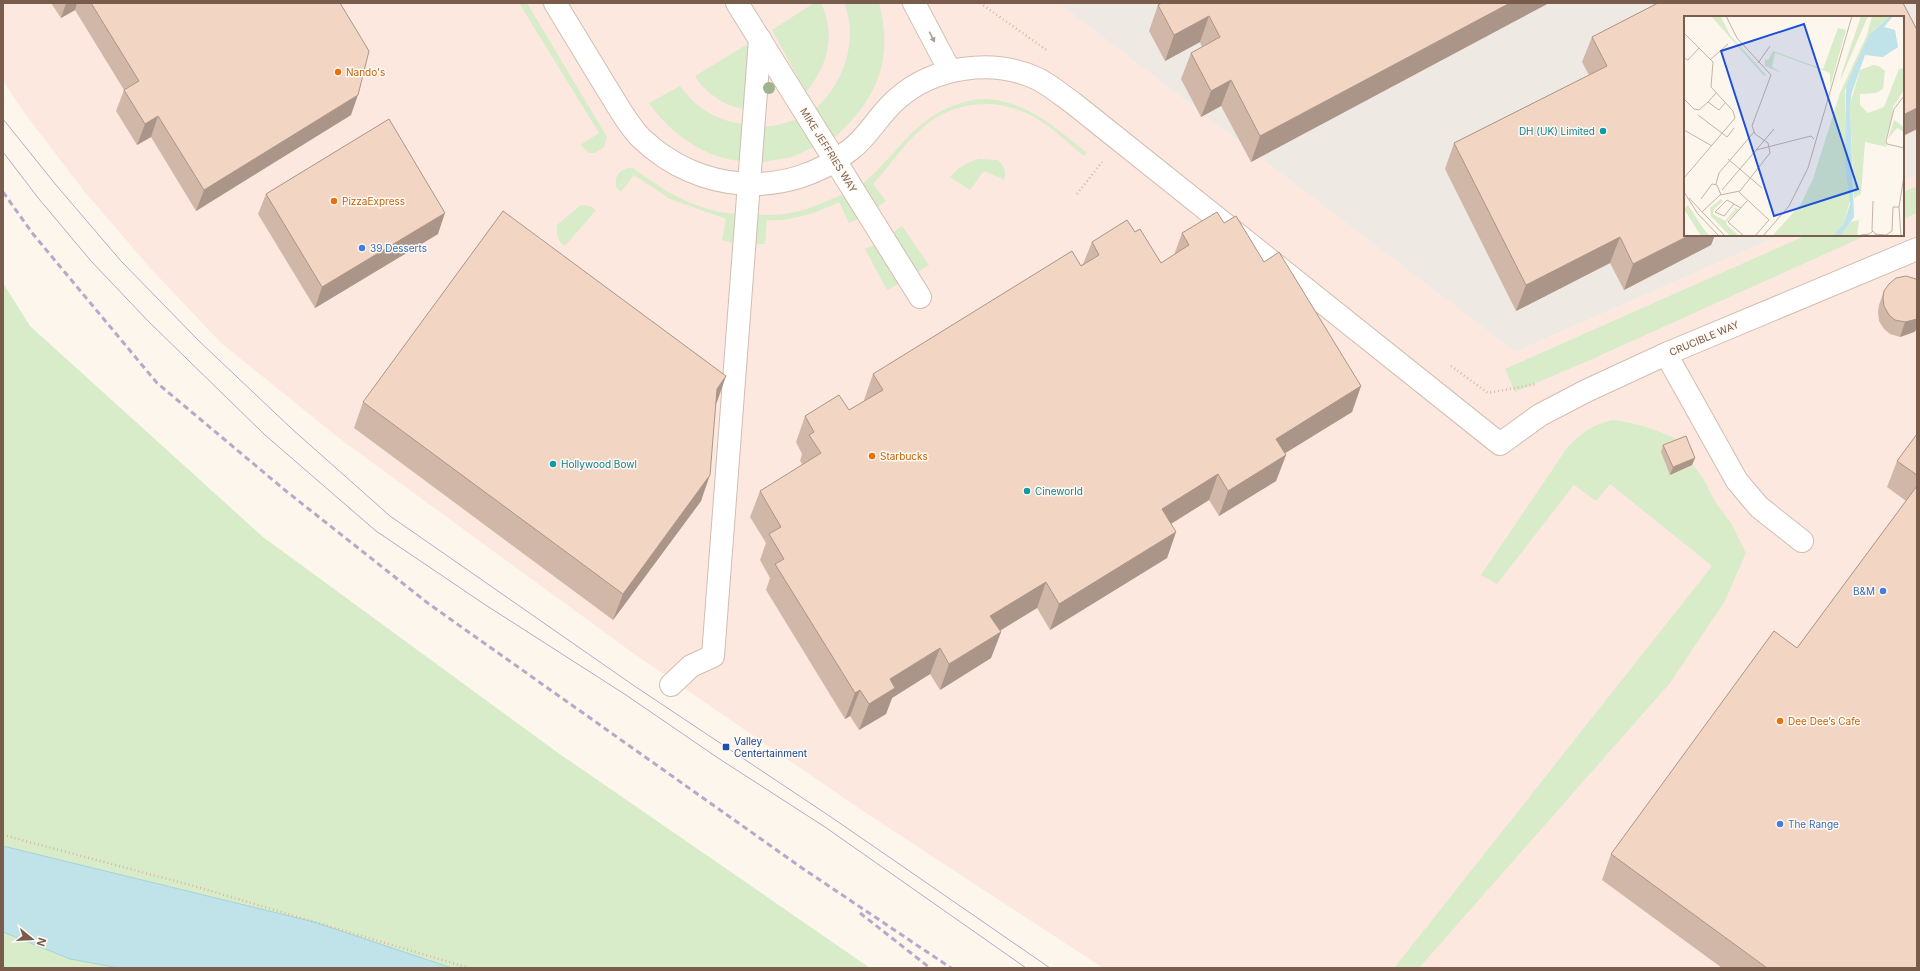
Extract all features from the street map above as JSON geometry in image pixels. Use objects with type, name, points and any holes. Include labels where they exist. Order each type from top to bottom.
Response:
[{"type":"street","points":[[555,3],[620,111],[640,137],[662,156],[689,171],[712,180],[749,185],[790,180],[835,161],[860,141],[897,98],[922,82],[950,71],[972,67],[995,68],[1028,75],[1046,84],[1074,103],[1119,140]]},
{"type":"street","name":"MIKE JEFFRIES WAY","points":[[737,3],[920,297]]},
{"type":"street","points":[[914,3],[950,71]]},
{"type":"street","points":[[671,685],[691,666],[714,656],[760,39]]},
{"type":"street","name":"CRUCIBLE WAY","points":[[1119,140],[1500,444],[1540,414],[1586,391],[1666,354],[1917,249]]},
{"type":"street","points":[[1666,354],[1737,481],[1759,507],[1802,541]]},
{"type":"path","points":[[980,3],[1051,54]]},
{"type":"path","points":[[1077,194],[1119,140]]},
{"type":"path","points":[[1446,363],[1488,393],[1541,383]]},
{"type":"path","points":[[3,835],[194,886],[469,968]]},
{"type":"shaded area","points":[[3,3],[1058,3],[1515,352],[1779,236],[1904,236],[1904,181],[1917,175],[1917,968],[1103,968],[860,809],[630,651],[340,439],[221,343],[151,269],[84,191],[26,115],[3,81]]},
{"type":"shaded area","points":[[1058,3],[1917,3],[1917,175],[1904,181],[1904,16],[1684,16],[1684,236],[1779,236],[1515,352]]},
{"type":"green space","points":[[519,3],[527,3],[607,137],[604,147],[595,153],[589,153],[580,145],[599,133]]},
{"type":"green space","points":[[814,3],[821,3],[826,15],[829,38],[820,71],[806,92],[772,30]]},
{"type":"green space","points":[[844,3],[879,3],[883,24],[883,61],[871,94],[849,124],[834,138],[815,109],[834,87],[846,60],[850,31]]},
{"type":"green space","points":[[746,45],[749,47],[745,109],[723,102],[704,88],[695,76]]},
{"type":"green space","points":[[680,86],[693,101],[708,112],[726,120],[746,124],[740,161],[713,155],[688,142],[657,114],[649,103]]},
{"type":"green space","points":[[979,99],[1010,103],[1038,116],[1063,133],[1087,153],[1084,156],[1047,125],[1020,110],[990,104],[961,107],[947,112],[933,120],[914,135],[902,149],[873,184],[886,201],[876,208],[860,186],[925,121],[958,104]]},
{"type":"green space","points":[[797,119],[814,147],[792,157],[758,163],[759,127],[778,125]]},
{"type":"green space","points":[[979,159],[998,160],[1004,170],[1004,180],[984,171],[970,190],[950,177],[963,165]]},
{"type":"green space","points":[[628,168],[633,168],[657,185],[695,205],[738,214],[732,243],[722,240],[726,219],[670,199],[634,175],[621,192],[616,187],[616,177],[621,171]]},
{"type":"green space","points":[[1917,186],[1917,213],[1904,219],[1904,192]]},
{"type":"green space","points":[[843,194],[860,218],[849,223],[839,202],[804,216],[785,220],[767,220],[765,244],[753,244],[755,214],[779,215],[800,211],[821,204]]},
{"type":"green space","points":[[581,205],[590,206],[596,210],[565,246],[560,242],[558,237],[557,225]]},
{"type":"green space","points":[[902,226],[929,265],[912,276],[888,236]]},
{"type":"green space","points":[[1805,236],[1865,236],[1590,360],[1515,392],[1505,369]]},
{"type":"green space","points":[[878,243],[903,282],[887,290],[865,249]]},
{"type":"green space","points":[[3,283],[30,326],[263,537],[554,750],[870,968],[429,968],[3,849]]},
{"type":"green space","points":[[1613,420],[1650,428],[1684,443],[1670,475],[1693,465],[1703,478],[1716,503],[1731,523],[1746,553],[1725,601],[1670,683],[1419,968],[1394,968],[1712,566],[1610,484],[1596,501],[1574,485],[1497,584],[1481,575],[1567,448],[1588,430],[1599,424]]},
{"type":"green space","points":[[3,932],[70,959],[119,968],[3,968]]},
{"type":"water","points":[[3,846],[314,922],[452,968],[119,968],[70,959],[3,932]]},
{"type":"building","points":[[91,3],[340,3],[369,51],[358,95],[204,190],[158,116],[145,124],[124,90],[139,81]]},
{"type":"building","points":[[1162,3],[1510,3],[1260,136],[1231,80],[1211,91],[1191,53],[1220,37],[1209,16],[1174,35],[1158,5]]},
{"type":"building","name":"DH (UK) Limited","points":[[1658,3],[1903,3],[1917,30],[1917,108],[1904,114],[1904,16],[1684,16],[1684,236],[1688,236],[1633,264],[1620,237],[1526,285],[1454,143],[1607,66],[1592,37]]},
{"type":"building","points":[[389,119],[445,213],[322,287],[266,194]]},
{"type":"building","name":"Hollywood Bowl","points":[[503,211],[726,376],[717,389],[710,475],[623,594],[363,402]]},
{"type":"building","name":"Cineworld","points":[[1217,212],[1224,223],[1236,216],[1264,262],[1279,252],[1361,386],[1276,439],[1286,455],[1228,491],[1218,474],[1162,509],[1176,532],[1059,604],[1046,582],[990,616],[1001,632],[949,664],[940,648],[890,679],[895,688],[869,704],[860,690],[855,693],[775,564],[784,559],[769,534],[781,527],[760,491],[821,453],[809,435],[814,432],[805,416],[839,395],[849,410],[883,390],[873,374],[1072,251],[1081,266],[1099,255],[1092,242],[1127,220],[1135,232],[1140,229],[1161,263],[1189,245],[1182,233]]},
{"type":"building","points":[[1906,276],[1917,280],[1917,319],[1905,322],[1895,320],[1889,315],[1884,306],[1883,298],[1884,291],[1889,284],[1896,278]]},
{"type":"building","points":[[1917,434],[1917,475],[1897,461]]},
{"type":"building","points":[[1686,436],[1695,458],[1673,467],[1663,445]]},
{"type":"building","name":"The Range","points":[[1917,486],[1917,968],[1767,968],[1611,854],[1774,631],[1797,648]]},
{"type":"tram line","points":[[3,119],[56,185],[121,261],[199,341],[292,429],[390,516],[633,685],[831,817],[1050,968]]},
{"type":"tram line","points":[[3,152],[39,199],[91,261],[148,321],[265,435],[376,531],[484,604],[626,695],[718,758],[825,827],[1026,968]]},
{"type":"railway","points":[[3,192],[33,234],[157,383],[286,491],[429,604],[802,868],[951,968]]},
{"type":"railway","points":[[860,913],[930,968]]},
{"type":"place","name":"Nando's","points":[[338,72]]},
{"type":"place","name":"DH (UK) Limited","points":[[1603,131]]},
{"type":"place","name":"PizzaExpress","points":[[334,201]]},
{"type":"place","name":"39 Desserts","points":[[362,248]]},
{"type":"place","name":"Starbucks","points":[[872,456]]},
{"type":"place","name":"Hollywood Bowl","points":[[553,464]]},
{"type":"place","name":"Cineworld","points":[[1027,491]]},
{"type":"place","name":"B&M","points":[[1883,591]]},
{"type":"place","name":"Dee Dee’s Cafe","points":[[1780,721]]},
{"type":"place","name":"Valley Centertainment","points":[[726,747]]},
{"type":"place","name":"The Range","points":[[1780,824]]}]
